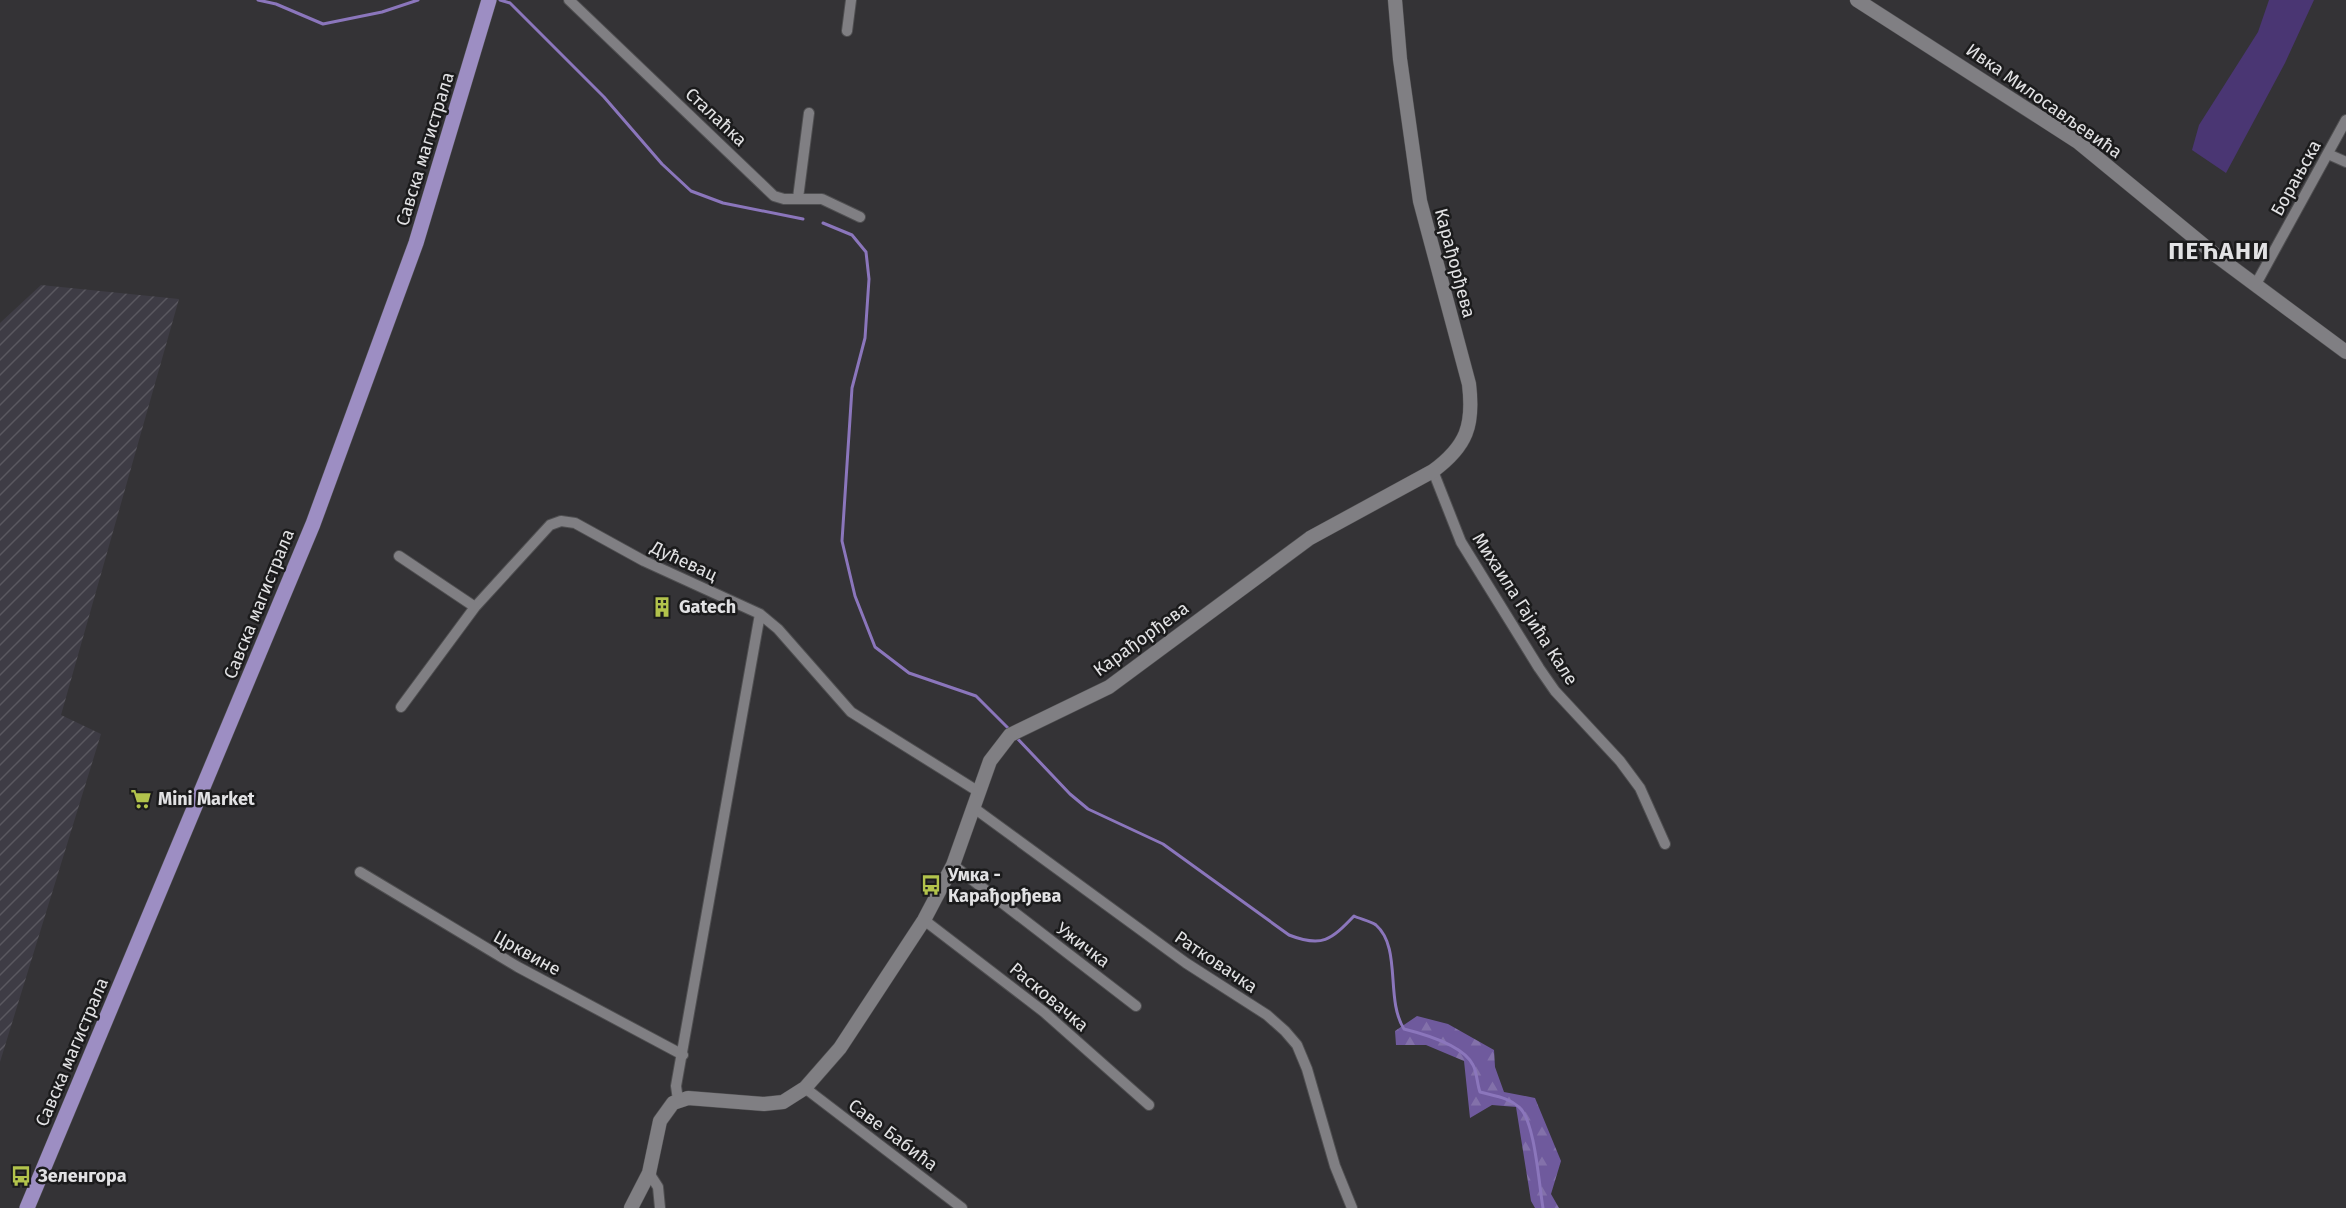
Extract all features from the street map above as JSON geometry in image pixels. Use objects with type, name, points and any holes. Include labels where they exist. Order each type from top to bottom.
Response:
[{"type":"main road","name":"Савска магистрала","points":[[27,1208],[313,524],[416,243],[489,0]]},
{"type":"street","name":"Сталаћка","points":[[569,0],[774,196],[784,199],[822,199],[860,217]]},
{"type":"street","points":[[846,31],[851,0]]},
{"type":"street","name":"Карађорђева","points":[[678,1100],[688,1098],[774,1104],[787,1100],[805,1088],[840,1048],[924,920],[953,865],[994,752],[1016,731],[1109,687],[1310,538],[1433,471],[1445,462],[1462,440],[1470,423],[1471,405],[1466,371],[1420,201],[1400,59],[1395,0]]},
{"type":"street","name":"Ивка Милосављевића","points":[[1857,0],[2078,141],[2191,236],[2346,352]]},
{"type":"street","points":[[798,198],[810,112]]},
{"type":"street","name":"Борањска","points":[[2256,284],[2346,120]]},
{"type":"street","points":[[2328,154],[2346,162]]},
{"type":"street","name":"Михаила Гајића Кале","points":[[1433,471],[1461,542],[1533,659],[1555,691],[1608,746],[1640,788],[1665,844]]},
{"type":"street","name":"Дућевац","points":[[401,707],[475,607],[550,525],[561,521],[575,523],[644,561],[760,614],[778,629],[851,712],[979,792]]},
{"type":"street","points":[[399,556],[475,607]]},
{"type":"street","points":[[631,1208],[649,1173],[660,1120],[667,1107],[678,1100],[676,1086],[760,614]]},
{"type":"street","name":"Ратковачка","points":[[974,808],[1168,950],[1267,1015],[1285,1031],[1297,1045],[1307,1069],[1316,1109],[1352,1208]]},
{"type":"street","name":"Ужичка","points":[[953,865],[1136,1006]]},
{"type":"street","name":"Црквине","points":[[360,872],[518,967],[683,1055]]},
{"type":"street","name":"Расковачка","points":[[924,920],[1044,1012],[1149,1105]]},
{"type":"street","name":"Саве Бабића","points":[[805,1088],[962,1208]]},
{"type":"street","points":[[649,1173],[658,1187],[660,1208]]},
{"type":"shaded area","points":[[2269,0],[2314,0],[2285,63],[2226,173],[2192,150],[2199,125],[2258,32]]},
{"type":"shaded area","points":[[41,285],[179,299],[61,715],[101,734],[0,1062],[0,323]]},
{"type":"green space","points":[[1417,1016],[1448,1024],[1494,1050],[1495,1067],[1504,1092],[1535,1098],[1561,1161],[1551,1194],[1559,1208],[1535,1208],[1531,1201],[1516,1107],[1492,1105],[1470,1118],[1464,1061],[1426,1045],[1396,1045],[1395,1031]]},
{"type":"waterway","points":[[258,0],[276,4],[323,24],[382,12],[418,0]]},
{"type":"waterway","points":[[500,0],[510,3],[604,97],[662,164],[691,191],[723,203],[803,219]]},
{"type":"waterway","points":[[823,223],[852,235],[866,252],[869,279],[865,338],[852,388],[842,541],[855,596],[875,647],[909,673],[976,696],[1011,731]]},
{"type":"waterway","points":[[1015,736],[1070,794],[1088,809],[1163,844],[1289,935],[1310,941],[1325,939],[1339,931],[1354,916],[1376,925],[1384,935],[1389,947],[1395,1003],[1404,1029],[1442,1041],[1461,1052],[1473,1065],[1480,1092],[1510,1101],[1524,1114],[1533,1139],[1543,1208]]},
{"type":"place","name":"Gatech","points":[[662,607]]},
{"type":"place","name":"Mini Market","points":[[141,799]]},
{"type":"place","name":"Умка - Карађорђева","points":[[931,885]]},
{"type":"place","name":"Зеленгора","points":[[21,1176]]},
{"type":"district","name":"ПЕЋАНИ","points":[[2219,251]]}]
